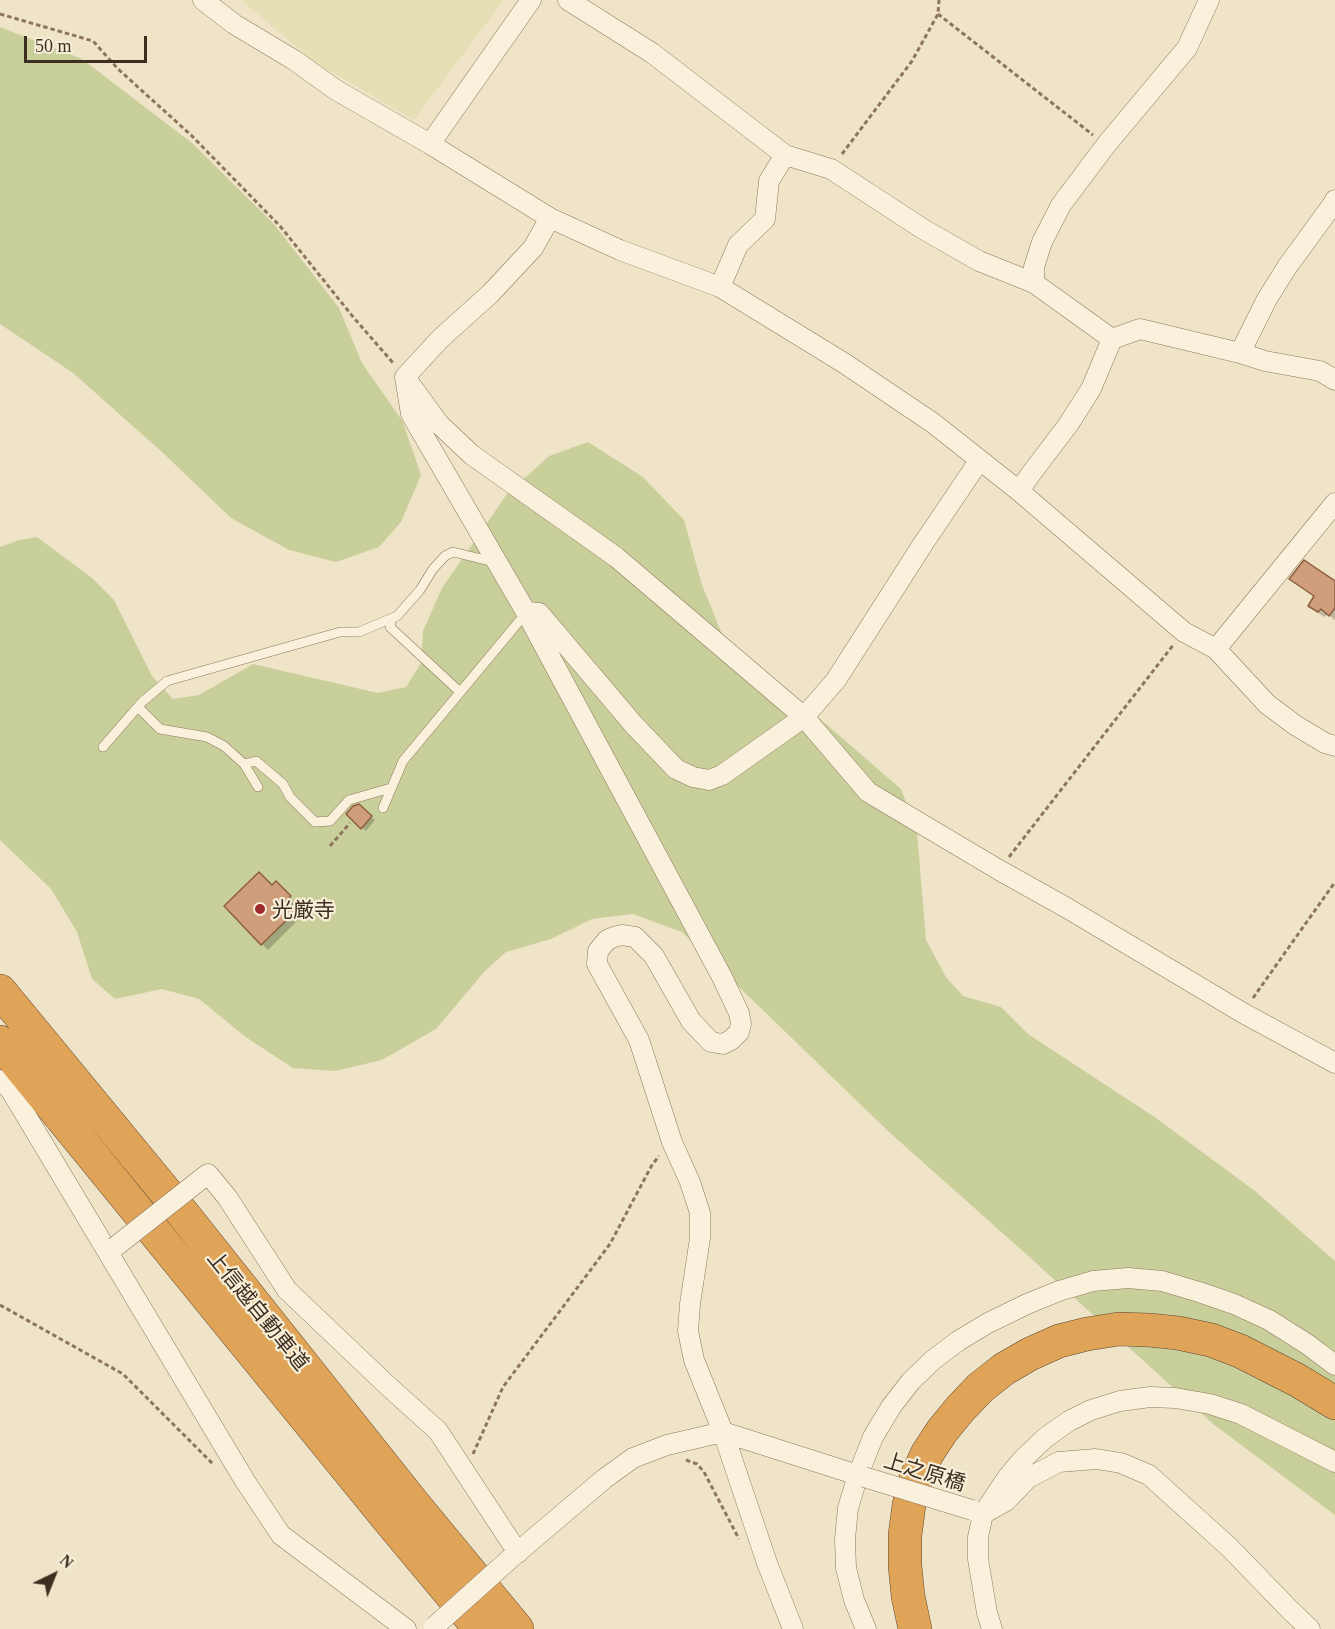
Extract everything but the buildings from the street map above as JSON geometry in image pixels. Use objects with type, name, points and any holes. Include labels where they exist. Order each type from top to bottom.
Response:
[{"type":"highway","name":"上信越自動車道","points":[[0,991],[517,1629]]},
{"type":"highway","name":"上信越自動車道","points":[[0,1042],[480,1629]]},
{"type":"highway","points":[[915,1629],[908,1596],[905,1535],[916,1478],[927,1454],[960,1409],[980,1388],[1004,1369],[1030,1354],[1059,1341],[1119,1329],[1178,1333],[1211,1340],[1240,1351],[1297,1380],[1335,1403]]},
{"type":"highway","points":[[939,1629],[930,1597],[926,1569],[929,1515],[935,1491],[958,1446],[975,1424],[1014,1389],[1037,1375],[1086,1357],[1139,1351],[1167,1352],[1226,1368],[1287,1398],[1335,1427]]},
{"type":"street","points":[[203,0],[234,24],[294,60],[336,90],[430,144],[550,218],[620,250],[720,287],[874,383],[933,423],[1019,491],[1184,632],[1216,649],[1267,704],[1295,725],[1325,743],[1335,746]]},
{"type":"street","points":[[430,144],[531,0]]},
{"type":"street","points":[[568,0],[652,53],[784,155],[831,169],[979,261],[1034,283],[1112,339]]},
{"type":"street","points":[[1034,283],[1034,267],[1042,242],[1061,205],[1106,145],[1187,48],[1209,0]]},
{"type":"street","points":[[720,287],[738,245],[765,219],[770,181],[784,155]]},
{"type":"street","points":[[1240,352],[1267,299],[1287,267],[1334,203]]},
{"type":"street","points":[[405,377],[440,339],[490,294],[533,248],[550,218]]},
{"type":"street","points":[[1019,491],[1091,389],[1112,339],[1140,329],[1320,371],[1335,380]]},
{"type":"street","points":[[405,377],[411,414],[526,612],[727,986],[739,1013],[741,1024],[739,1032],[723,1044],[711,1042],[691,1021],[654,956],[635,937],[622,935],[614,937],[607,940],[598,951],[597,963],[639,1040],[672,1142],[690,1182],[700,1213],[700,1238],[688,1331],[694,1360],[723,1432],[767,1563],[793,1629]]},
{"type":"street","points":[[405,377],[439,424],[472,455],[616,557],[804,717],[868,792],[1243,1013],[1335,1063]]},
{"type":"street","points":[[526,612],[539,613],[641,732],[676,769],[693,777],[709,780],[722,775],[804,717],[837,680],[923,544],[979,461]]},
{"type":"street","points":[[1216,649],[1335,503]]},
{"type":"street","points":[[0,1080],[10,1089],[111,1250],[245,1481],[281,1535],[406,1629]]},
{"type":"street","points":[[111,1250],[208,1174],[227,1197],[287,1290],[438,1431],[515,1555]]},
{"type":"street","points":[[866,1629],[854,1600],[846,1568],[845,1539],[848,1509],[873,1437],[891,1407],[933,1360],[958,1341],[988,1323],[1048,1295],[1093,1281],[1128,1278],[1162,1281],[1234,1304],[1269,1320],[1335,1365]]},
{"type":"street","points":[[992,1629],[978,1559],[977,1512],[1023,1459],[1045,1438],[1069,1421],[1091,1410],[1120,1401],[1150,1397],[1175,1398],[1209,1404],[1241,1414],[1335,1462]]},
{"type":"street","points":[[432,1628],[604,1479],[633,1458],[667,1445],[723,1432]]},
{"type":"street","name":"上之原橋","points":[[723,1432],[977,1512]]},
{"type":"street","points":[[977,1512],[1006,1501],[1028,1478],[1059,1462],[1096,1459],[1121,1463],[1149,1475],[1229,1547],[1310,1629]]},
{"type":"lane","points":[[103,747],[138,707],[167,681],[340,632],[359,632],[398,616],[420,590],[433,569],[445,556],[453,552],[499,564]]},
{"type":"lane","points":[[382,808],[403,761],[526,612]]},
{"type":"lane","points":[[391,619],[390,627],[460,692]]},
{"type":"lane","points":[[138,707],[160,729],[207,736],[224,746],[244,764],[258,787]]},
{"type":"lane","points":[[244,764],[256,761],[283,784],[290,797],[315,822],[330,821],[349,800],[391,788]]},
{"type":"path","points":[[831,169],[912,61],[938,14],[939,0]]},
{"type":"path","points":[[0,14],[93,41],[118,69],[191,135],[280,226],[405,377]]},
{"type":"path","points":[[938,14],[1106,145]]},
{"type":"path","points":[[999,870],[1184,632]]},
{"type":"path","points":[[330,846],[350,823]]},
{"type":"path","points":[[1243,1013],[1335,882]]},
{"type":"path","points":[[473,1454],[503,1387],[609,1244],[652,1165],[672,1142]]},
{"type":"path","points":[[0,1305],[123,1374],[237,1489],[245,1481]]},
{"type":"path","points":[[678,1460],[689,1460],[697,1464],[704,1472],[741,1544]]},
{"type":"shaded area","points":[[241,0],[504,0],[414,120],[316,63]]},
{"type":"green space","points":[[0,27],[82,59],[192,143],[274,224],[339,308],[362,363],[403,422],[421,475],[401,522],[379,547],[336,562],[289,550],[231,518],[162,452],[73,373],[0,324]]},
{"type":"green space","points":[[588,442],[643,477],[684,520],[702,585],[722,634],[901,789],[917,831],[926,940],[946,977],[963,996],[1001,1007],[1028,1034],[1156,1118],[1255,1191],[1335,1261],[1335,1515],[1213,1424],[889,1132],[682,932],[633,914],[592,919],[551,939],[506,952],[485,971],[436,1029],[382,1060],[335,1071],[293,1068],[247,1038],[199,999],[162,989],[115,999],[92,979],[77,932],[51,889],[0,840],[0,547],[19,540],[37,537],[92,578],[114,600],[152,676],[173,699],[199,695],[253,664],[378,693],[406,687],[421,663],[423,631],[442,588],[507,494],[549,456]]},
{"type":"place","name":"光厳寺","points":[[260,909]]}]
